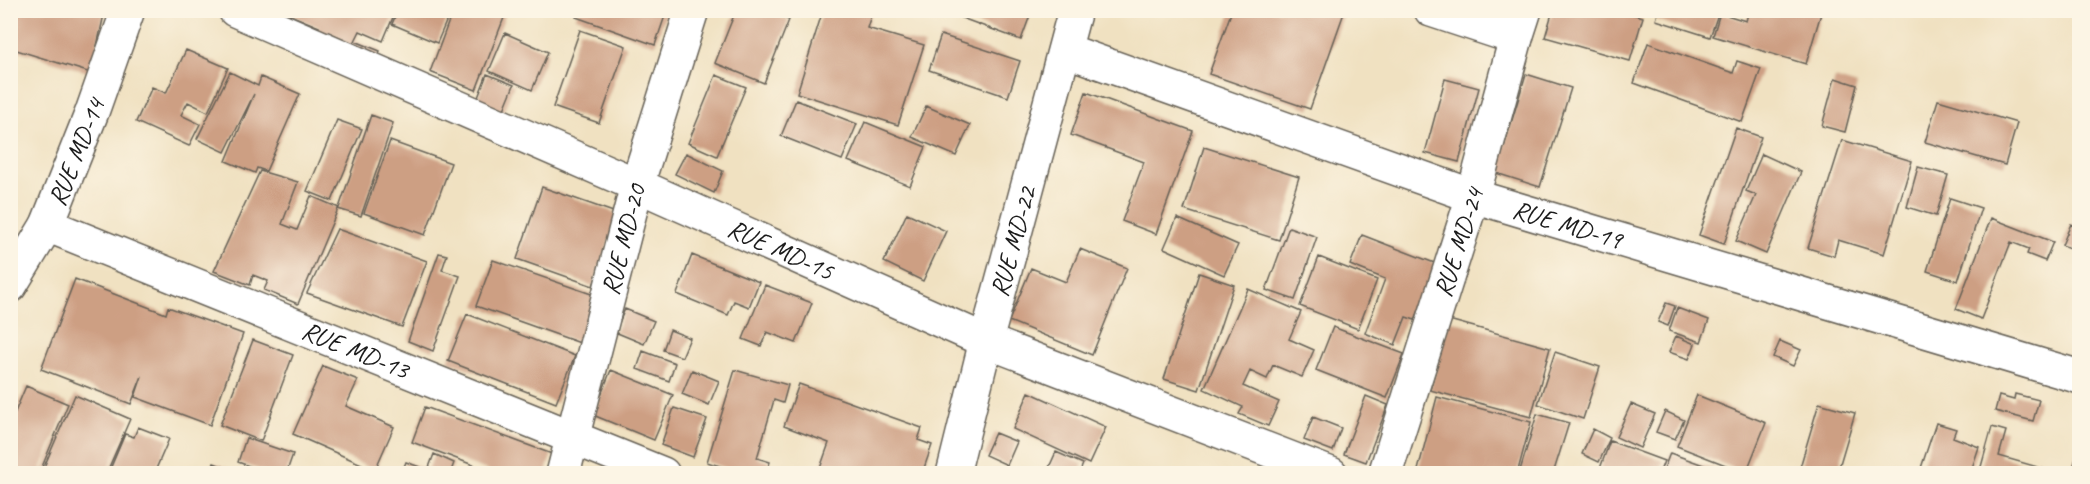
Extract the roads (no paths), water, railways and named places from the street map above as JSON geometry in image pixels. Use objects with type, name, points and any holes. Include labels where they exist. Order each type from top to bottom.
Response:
[{"type":"street","name":"RUE MD-14","points":[[10,286],[47,225],[92,111],[128,10]]},
{"type":"street","name":"RUE MD-15","points":[[235,10],[637,185],[986,341],[1331,474]]},
{"type":"street","name":"RUE MD-20","points":[[563,474],[637,185],[692,10]]},
{"type":"street","name":"RUE MD-22","points":[[953,474],[986,341],[1075,10]]},
{"type":"street","points":[[1431,10],[1521,24]]},
{"type":"street","name":"RUE MD-24","points":[[1384,474],[1473,196],[1521,24]]},
{"type":"street","name":"RUE MD-19","points":[[1065,50],[1473,196],[2079,376]]},
{"type":"street","name":"RUE MD-13","points":[[47,225],[663,474]]}]
